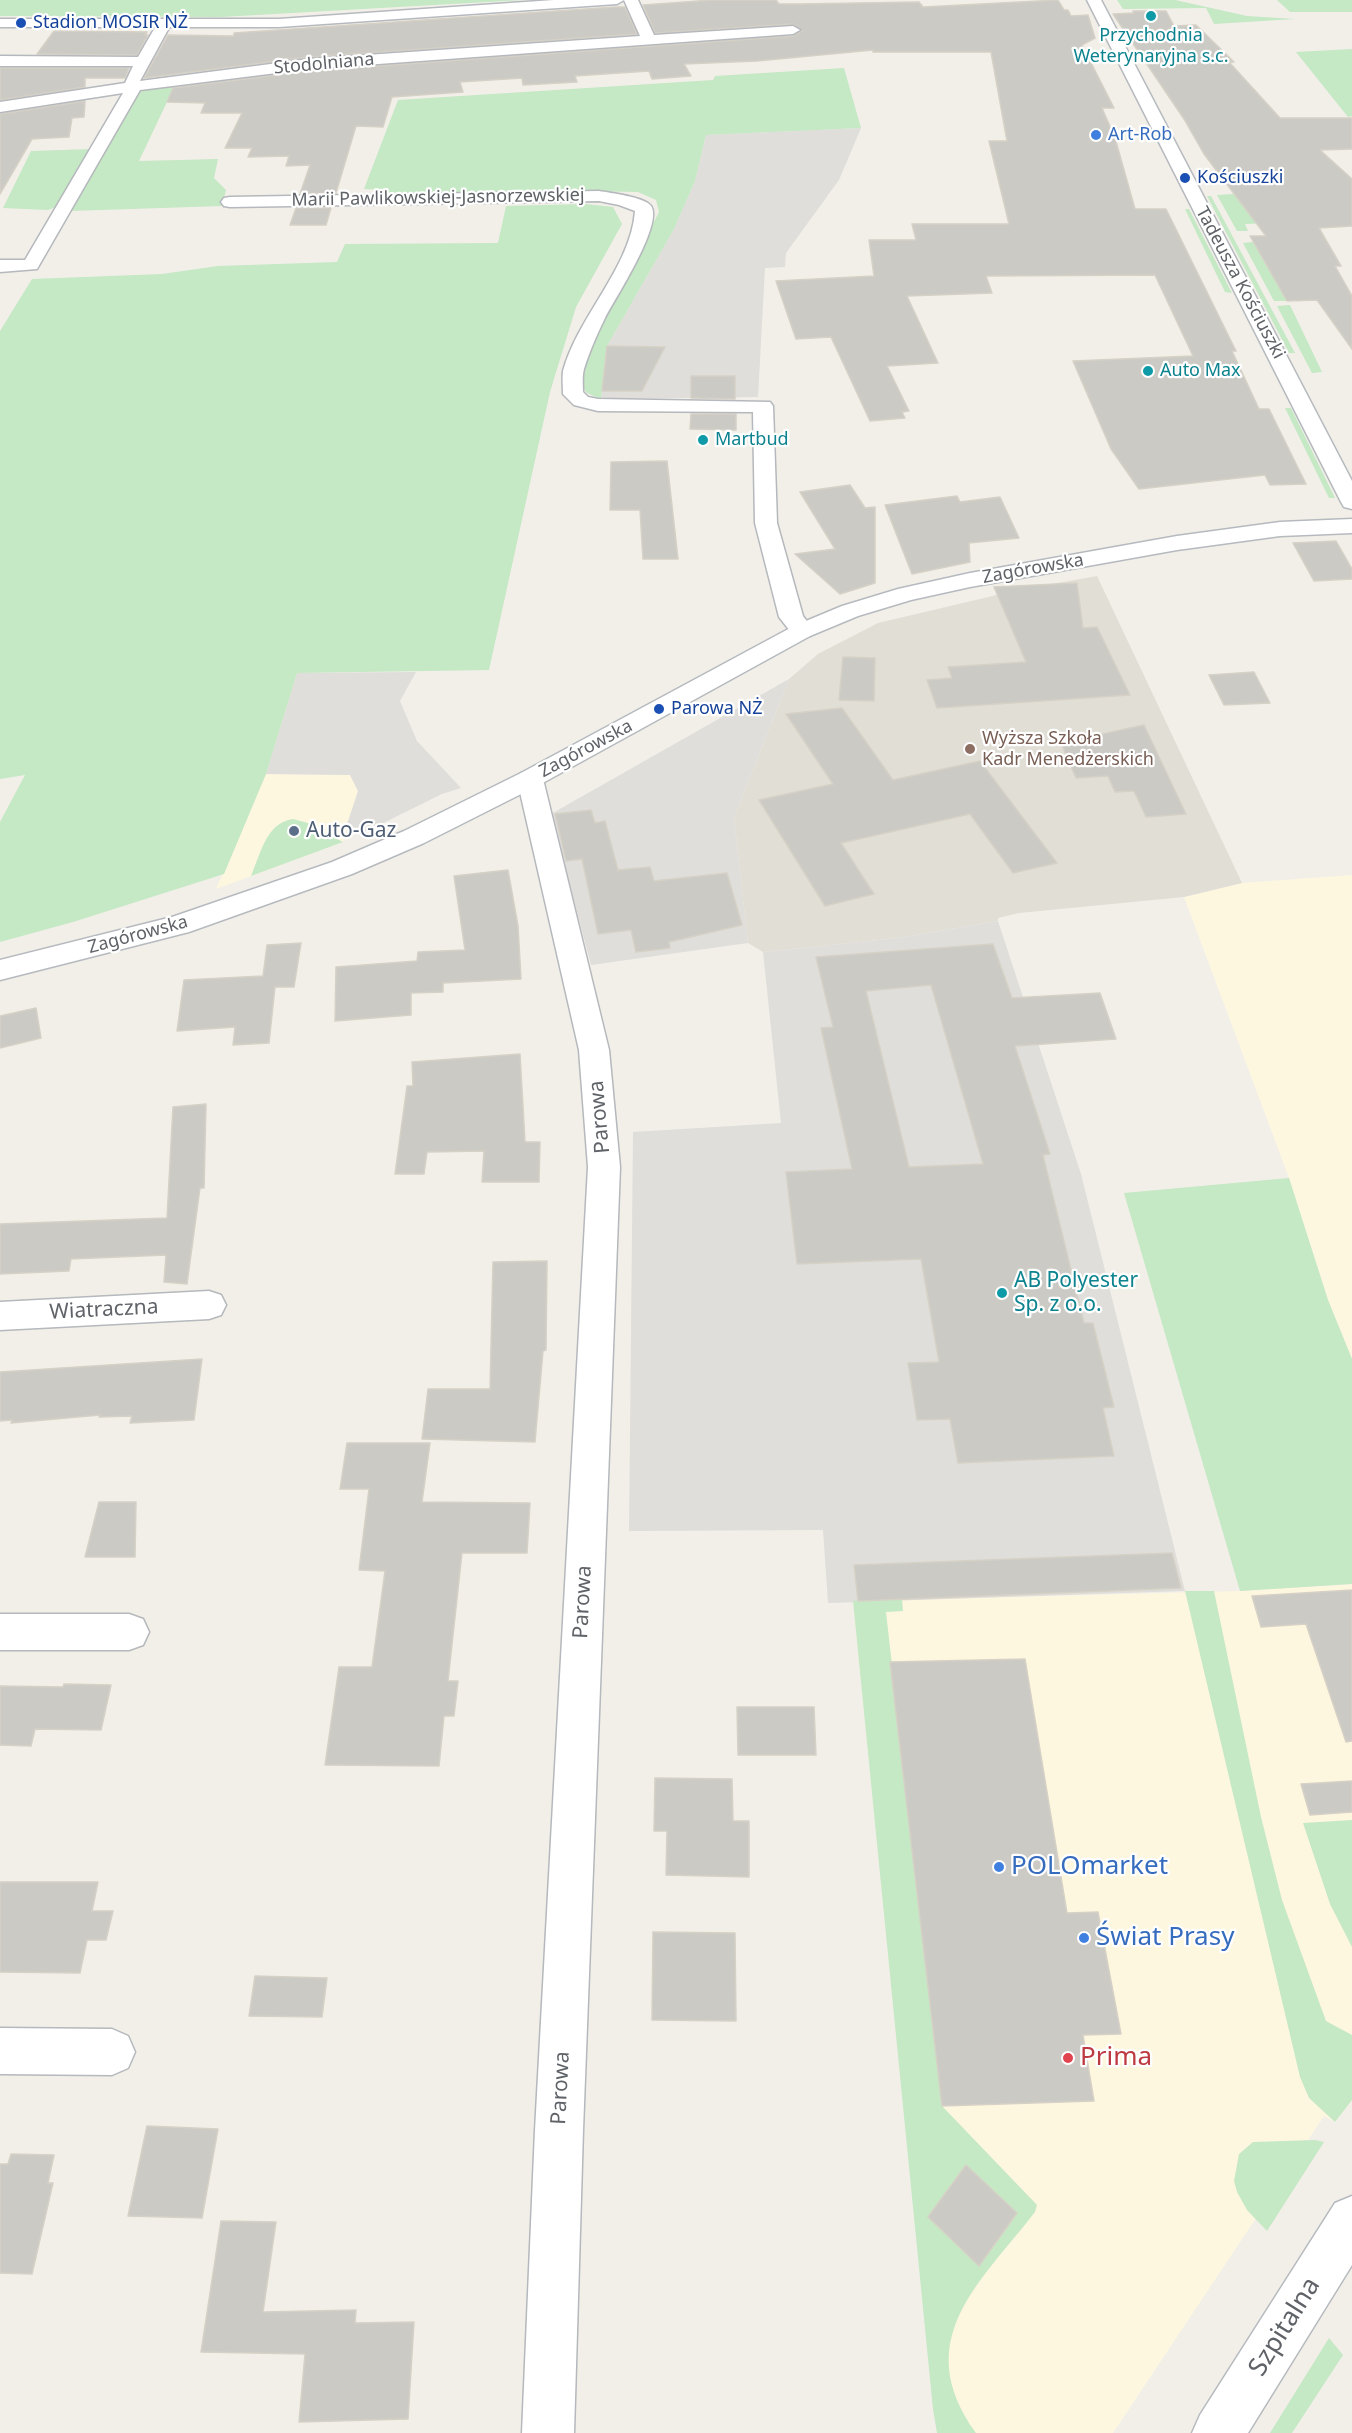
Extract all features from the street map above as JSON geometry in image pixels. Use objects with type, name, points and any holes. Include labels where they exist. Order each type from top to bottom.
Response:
[{"type":"street","points":[[0,23],[279,23],[617,0]]},
{"type":"street","points":[[631,0],[650,41]]},
{"type":"street","name":"Tadeusza Kościuszki","points":[[1094,0],[1352,502]]},
{"type":"street","points":[[0,266],[31,265],[132,92],[130,87],[164,24]]},
{"type":"street","name":"Stodolniana","points":[[0,107],[130,87],[309,64],[793,30]]},
{"type":"street","points":[[0,61],[143,62]]},
{"type":"street","name":"Marii Pawlikowskiej-Jasnorzewskiej","points":[[230,202],[599,196],[623,200],[644,208],[643,225],[632,256],[595,319],[573,372],[573,394],[581,401],[598,405],[763,406],[766,523],[791,617],[802,631]]},
{"type":"street","name":"Zagórowska","points":[[0,970],[179,925],[291,888],[414,837],[530,779],[802,631],[822,621],[879,602],[970,580],[1243,534],[1280,529],[1352,526]]},
{"type":"street","name":"Parowa","points":[[530,779],[594,1050],[604,1167],[559,2130],[548,2433]]},
{"type":"street","name":"Wiatraczna","points":[[0,1316],[209,1305]]},
{"type":"street","points":[[0,1632],[129,1632]]},
{"type":"street","points":[[0,2051],[112,2052]]},
{"type":"street","name":"Szpitalna","points":[[1218,2433],[1352,2220]]},
{"type":"shaded area","points":[[861,128],[839,180],[786,253],[785,267],[765,268],[758,397],[601,399],[607,346],[674,229],[695,181],[706,135]]},
{"type":"shaded area","name":"Wyższa Szkoła Kadr Menedżerskich","points":[[1097,576],[1242,883],[1184,897],[1019,913],[998,918],[998,921],[898,938],[763,952],[748,943],[734,818],[789,679],[818,654],[878,623],[1018,590]]},
{"type":"shaded area","points":[[416,672],[400,701],[417,741],[461,788],[442,794],[363,833],[365,828],[346,827],[358,791],[350,775],[266,774],[297,673]]},
{"type":"shaded area","points":[[789,679],[734,818],[748,943],[591,965],[551,814]]},
{"type":"shaded area","name":"Auto-Gaz","points":[[266,774],[350,775],[358,791],[343,842],[216,889]]},
{"type":"shaded area","points":[[1352,875],[1352,1359],[1328,1300],[1289,1178],[1184,897],[1242,883]]},
{"type":"shaded area","points":[[998,921],[1081,1174],[1185,1591],[828,1603],[823,1530],[629,1531],[633,1132],[781,1123],[763,952],[898,938]]},
{"type":"shaded area","points":[[1352,1584],[1352,2100],[1335,2122],[1324,2116],[1113,2433],[937,2433],[853,1601],[1240,1591]]},
{"type":"green space","points":[[0,0],[523,0],[221,17],[0,16]]},
{"type":"green space","points":[[1117,0],[1175,0],[1247,16],[1295,19],[1214,24],[1206,8],[1123,9]]},
{"type":"green space","points":[[1277,0],[1352,0],[1352,12],[1290,12]]},
{"type":"green space","points":[[1352,49],[1352,116],[1348,117],[1296,52]]},
{"type":"green space","points":[[844,68],[861,128],[706,135],[695,181],[674,229],[607,346],[601,399],[587,393],[578,382],[581,366],[659,212],[656,200],[638,192],[589,191],[387,197],[388,190],[364,189],[398,100],[713,80],[715,76]]},
{"type":"green space","points":[[175,85],[139,161],[218,159],[214,178],[226,190],[222,206],[70,211],[137,92]]},
{"type":"green space","points":[[93,149],[56,207],[48,210],[3,208],[31,151]]},
{"type":"green space","points":[[1269,192],[1275,223],[1245,224],[1248,231],[1237,231],[1217,195]]},
{"type":"green space","points":[[1207,196],[1211,196],[1295,353],[1289,353]]},
{"type":"green space","points":[[585,204],[613,207],[622,224],[576,307],[550,392],[489,670],[297,673],[266,774],[224,874],[73,922],[0,942],[0,822],[25,775],[0,779],[0,331],[32,279],[162,274],[218,266],[337,262],[345,244],[498,243],[506,206]]},
{"type":"green space","points":[[1185,209],[1189,209],[1232,293],[1225,292]]},
{"type":"green space","points":[[1253,242],[1267,267],[1271,267],[1287,301],[1274,301],[1243,243]]},
{"type":"green space","points":[[1290,305],[1322,372],[1312,373],[1277,306]]},
{"type":"green space","points":[[1285,408],[1291,408],[1335,498],[1329,498]]},
{"type":"green space","points":[[293,819],[308,823],[343,842],[251,876],[270,833],[276,826]]},
{"type":"green space","points":[[1289,1178],[1328,1300],[1352,1359],[1352,1584],[1240,1591],[1124,1193]]},
{"type":"green space","points":[[1185,1591],[1214,1591],[1261,1817],[1282,1900],[1326,2021],[1352,2035],[1352,2100],[1335,2122],[1309,2098],[1300,2077]]},
{"type":"green space","points":[[902,1599],[903,1611],[886,1612],[942,2106],[1037,2205],[1035,2212],[974,2289],[960,2314],[951,2341],[949,2369],[957,2400],[976,2433],[937,2433],[933,2409],[853,1601]],"holes":[[[1017,2213],[979,2266],[928,2217]]]},
{"type":"green space","points":[[1352,1820],[1352,1947],[1330,1904],[1303,1823]]},
{"type":"green space","points":[[1315,2140],[1324,2142],[1267,2231],[1247,2210],[1237,2192],[1234,2181],[1239,2154],[1253,2142]]},
{"type":"green space","points":[[1329,2338],[1343,2355],[1292,2433],[1270,2433]]},
{"type":"building","points":[[712,0],[776,0],[779,4],[919,2],[923,7],[1058,0],[1071,16],[1088,15],[1095,38],[1082,45],[1114,108],[1102,108],[1115,138],[1135,209],[1166,209],[1236,351],[1232,351],[1259,409],[1269,409],[1306,484],[1270,485],[1265,475],[1139,489],[1111,449],[1073,361],[1193,356],[1155,275],[986,276],[992,293],[907,296],[938,363],[887,366],[909,411],[902,412],[905,418],[870,421],[831,337],[796,339],[776,281],[874,276],[869,240],[916,240],[912,224],[1009,224],[989,141],[1007,141],[991,52],[873,52],[873,50],[757,61],[684,64],[691,76],[652,79],[649,71],[575,76],[577,82],[523,85],[522,78],[460,82],[463,92],[392,97],[383,127],[356,126],[336,193],[300,194],[310,165],[286,166],[289,156],[248,157],[252,148],[225,148],[242,113],[201,113],[205,103],[167,102],[173,88],[309,71],[793,36],[802,31],[793,24],[655,33],[643,5]]},
{"type":"building","points":[[625,7],[637,34],[309,57],[144,78],[168,35],[234,36],[234,33]]},
{"type":"building","points":[[1133,11],[1166,11],[1174,26],[1196,25],[1234,62],[1229,62],[1280,118],[1352,118],[1352,149],[1320,150],[1352,179],[1352,226],[1319,228],[1341,266],[1335,266],[1352,296],[1352,349],[1317,300],[1287,301],[1250,236],[1266,236],[1204,154],[1184,119],[1113,14],[1134,13]]},
{"type":"building","points":[[54,31],[147,32],[145,35],[148,35],[137,55],[37,54]]},
{"type":"building","points":[[0,68],[129,68],[125,78],[85,78],[85,87],[0,100]]},
{"type":"building","points":[[85,101],[84,117],[72,118],[69,137],[32,139],[0,194],[0,114]]},
{"type":"building","points":[[296,208],[331,208],[326,225],[290,225]]},
{"type":"building","points":[[607,346],[665,347],[642,391],[602,391]]},
{"type":"building","points":[[691,376],[735,376],[735,399],[691,398]]},
{"type":"building","points":[[691,414],[736,414],[736,430],[690,429]]},
{"type":"building","points":[[667,461],[678,559],[643,559],[640,510],[610,510],[611,462]]},
{"type":"building","points":[[850,485],[865,508],[875,507],[875,583],[840,594],[795,554],[835,549],[800,492]]},
{"type":"building","points":[[957,496],[960,502],[1000,497],[1019,538],[969,543],[970,562],[912,574],[885,505]]},
{"type":"building","points":[[1336,541],[1352,569],[1352,579],[1314,581],[1293,543]]},
{"type":"building","points":[[1077,583],[1083,628],[1097,627],[1130,695],[937,708],[927,680],[952,678],[948,667],[1026,662],[994,587]]},
{"type":"building","points":[[843,657],[875,658],[874,701],[839,700]]},
{"type":"building","points":[[1254,672],[1270,703],[1224,705],[1209,675]]},
{"type":"building","points":[[842,708],[893,780],[980,761],[1057,863],[1013,873],[970,814],[841,843],[874,894],[825,906],[759,800],[833,784],[786,714]]},
{"type":"building","points":[[1144,725],[1186,814],[1146,817],[1134,791],[1115,792],[1108,776],[1076,778],[1061,743]]},
{"type":"building","points":[[591,810],[595,823],[605,821],[618,870],[650,867],[654,881],[727,873],[742,925],[669,942],[670,948],[636,952],[631,930],[598,934],[582,859],[566,861],[555,814]]},
{"type":"building","points":[[508,870],[518,926],[521,979],[443,983],[443,992],[411,993],[411,1015],[335,1021],[336,967],[417,961],[418,952],[465,950],[454,876]]},
{"type":"building","points":[[301,943],[294,987],[275,987],[269,1043],[233,1045],[235,1027],[177,1031],[184,980],[263,976],[267,945]]},
{"type":"building","points":[[993,944],[1012,998],[1100,993],[1116,1039],[1015,1046],[1050,1154],[1043,1155],[1084,1323],[1093,1323],[1114,1407],[1103,1408],[1114,1456],[958,1463],[950,1419],[917,1420],[908,1363],[939,1362],[921,1259],[797,1264],[786,1172],[852,1169],[821,1028],[833,1027],[816,957]],"holes":[[[931,985],[983,1164],[909,1167],[866,991]]]},
{"type":"building","points":[[36,1008],[41,1038],[0,1048],[0,1016]]},
{"type":"building","points":[[520,1054],[525,1142],[540,1142],[539,1182],[482,1182],[484,1151],[427,1152],[424,1174],[395,1174],[407,1086],[413,1086],[412,1062]]},
{"type":"building","points":[[206,1104],[204,1188],[200,1188],[187,1284],[164,1282],[166,1255],[71,1259],[69,1271],[0,1274],[0,1224],[167,1218],[173,1107]]},
{"type":"building","points":[[547,1261],[546,1350],[543,1351],[535,1442],[422,1439],[428,1389],[490,1389],[493,1262]]},
{"type":"building","points":[[202,1359],[194,1420],[130,1423],[132,1416],[99,1417],[100,1415],[11,1423],[12,1420],[0,1421],[0,1372]]},
{"type":"building","points":[[347,1443],[430,1443],[422,1502],[530,1503],[527,1553],[462,1553],[448,1681],[458,1681],[454,1716],[444,1716],[439,1766],[325,1765],[339,1667],[372,1667],[385,1571],[359,1570],[369,1489],[340,1489]]},
{"type":"building","points":[[99,1502],[136,1502],[135,1557],[85,1557]]},
{"type":"building","points":[[1172,1553],[1181,1588],[858,1601],[854,1565]]},
{"type":"building","points":[[1352,1590],[1352,1741],[1346,1742],[1306,1624],[1261,1627],[1252,1596]]},
{"type":"building","points":[[1025,1659],[1067,1913],[1098,1912],[1121,2034],[1083,2035],[1094,2101],[942,2106],[890,1662]]},
{"type":"building","points":[[64,1684],[111,1685],[101,1730],[35,1729],[31,1746],[0,1745],[0,1686],[63,1687]]},
{"type":"building","points":[[737,1707],[814,1707],[816,1755],[738,1755]]},
{"type":"building","points":[[655,1778],[732,1779],[733,1821],[749,1821],[749,1877],[666,1875],[667,1831],[654,1831]]},
{"type":"building","points":[[1352,1781],[1352,1812],[1310,1815],[1301,1784]]},
{"type":"building","points":[[0,1882],[98,1882],[92,1911],[113,1911],[106,1940],[87,1940],[80,1973],[0,1972]]},
{"type":"building","points":[[653,1932],[735,1933],[736,2021],[652,2020]]},
{"type":"building","points":[[255,1976],[327,1978],[322,2017],[249,2016]]},
{"type":"building","points":[[147,2126],[218,2129],[202,2218],[128,2216]]},
{"type":"building","points":[[11,2154],[54,2155],[48,2183],[53,2183],[32,2274],[0,2273],[0,2164],[8,2164]]},
{"type":"building","points":[[966,2165],[1017,2213],[979,2266],[928,2217]]},
{"type":"building","points":[[221,2221],[276,2222],[263,2312],[356,2310],[355,2323],[414,2322],[408,2419],[299,2422],[305,2354],[201,2352]]},
{"type":"place","name":"Przychodnia Weterynaryjna s.c.","points":[[1151,16]]},
{"type":"place","name":"Stadion MOSIR NŻ","points":[[21,23]]},
{"type":"place","name":"Art-Rob","points":[[1096,135]]},
{"type":"place","name":"Kościuszki","points":[[1185,178]]},
{"type":"place","name":"Auto Max","points":[[1148,371]]},
{"type":"place","name":"Martbud","points":[[703,440]]},
{"type":"place","name":"Parowa NŻ","points":[[659,709]]},
{"type":"place","name":"Wyższa Szkoła Kadr Menedżerskich","points":[[970,749]]},
{"type":"place","name":"Auto-Gaz","points":[[294,831]]},
{"type":"place","name":"AB Polyester Sp. z o.o.","points":[[1002,1293]]},
{"type":"place","name":"POLOmarket","points":[[999,1867]]},
{"type":"place","name":"Świat Prasy","points":[[1084,1938]]},
{"type":"place","name":"Prima","points":[[1068,2058]]}]
